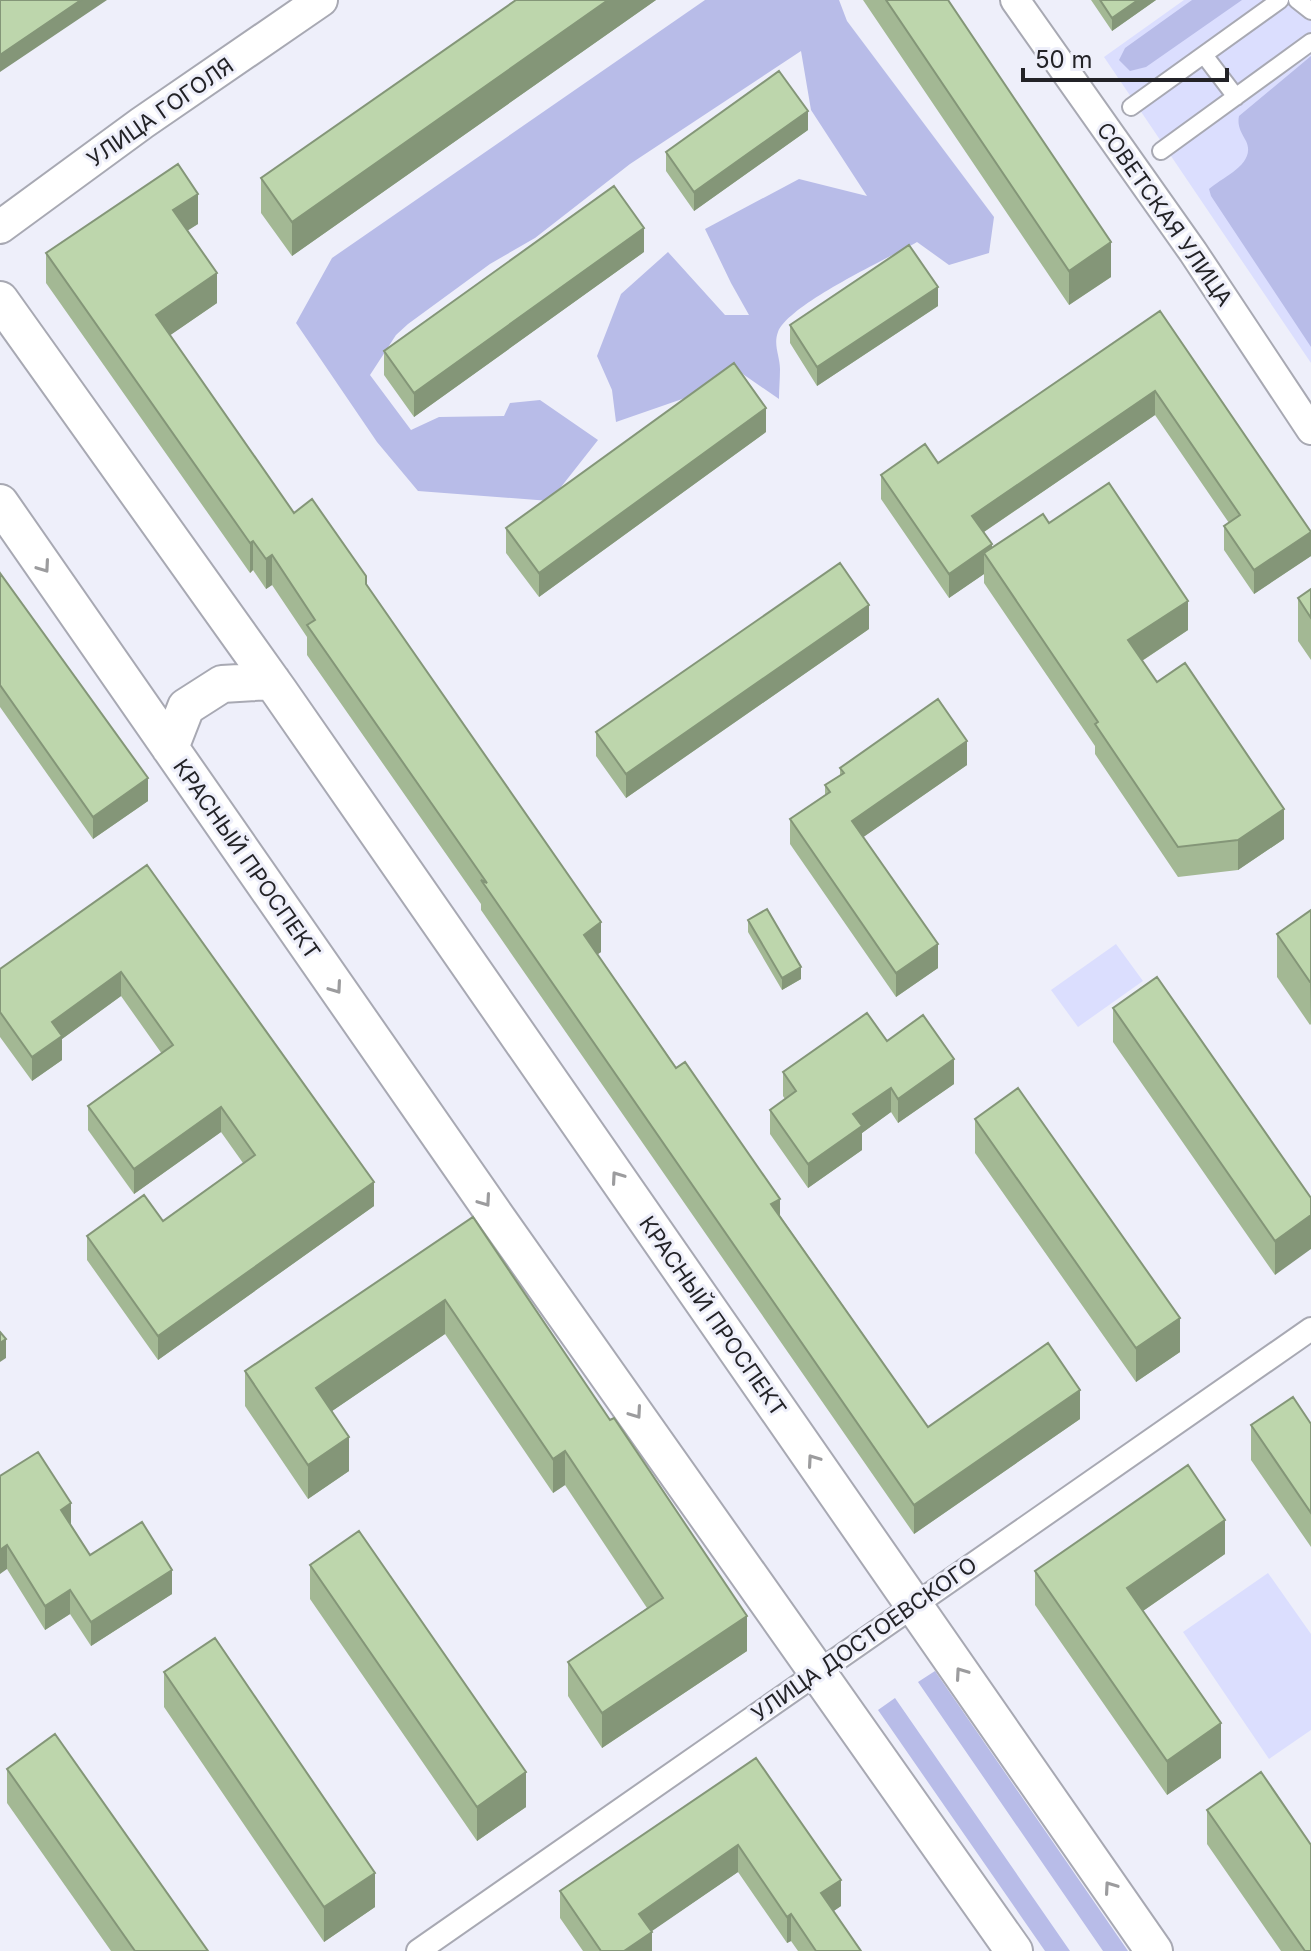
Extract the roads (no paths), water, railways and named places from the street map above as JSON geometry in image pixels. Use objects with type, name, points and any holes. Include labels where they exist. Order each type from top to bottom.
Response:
[{"type":"main road","name":"УЛИЦА ГОГОЛЯ","points":[[0,227],[142,123],[321,0]]},
{"type":"main road","name":"КРАСНЫЙ ПРОСПЕКТ","points":[[0,300],[272,681],[1154,1951]]},
{"type":"main road","name":"КРАСНЫЙ ПРОСПЕКТ","points":[[0,503],[499,1221],[1014,1951]]},
{"type":"main road","name":"КРАСНЫЙ ПРОСПЕКТ","points":[[170,748],[186,707],[222,684],[272,681]]},
{"type":"street","name":"СОВЕТСКАЯ УЛИЦА","points":[[1015,0],[1193,252],[1311,430]]},
{"type":"street","points":[[1131,107],[1280,0]]},
{"type":"street","points":[[1297,0],[1311,11]]},
{"type":"street","points":[[1161,151],[1311,42]]},
{"type":"street","points":[[1204,55],[1236,97]]},
{"type":"street","name":"УЛИЦА ДОСТОЕВСКОГО","points":[[418,1951],[1311,1329]]}]
